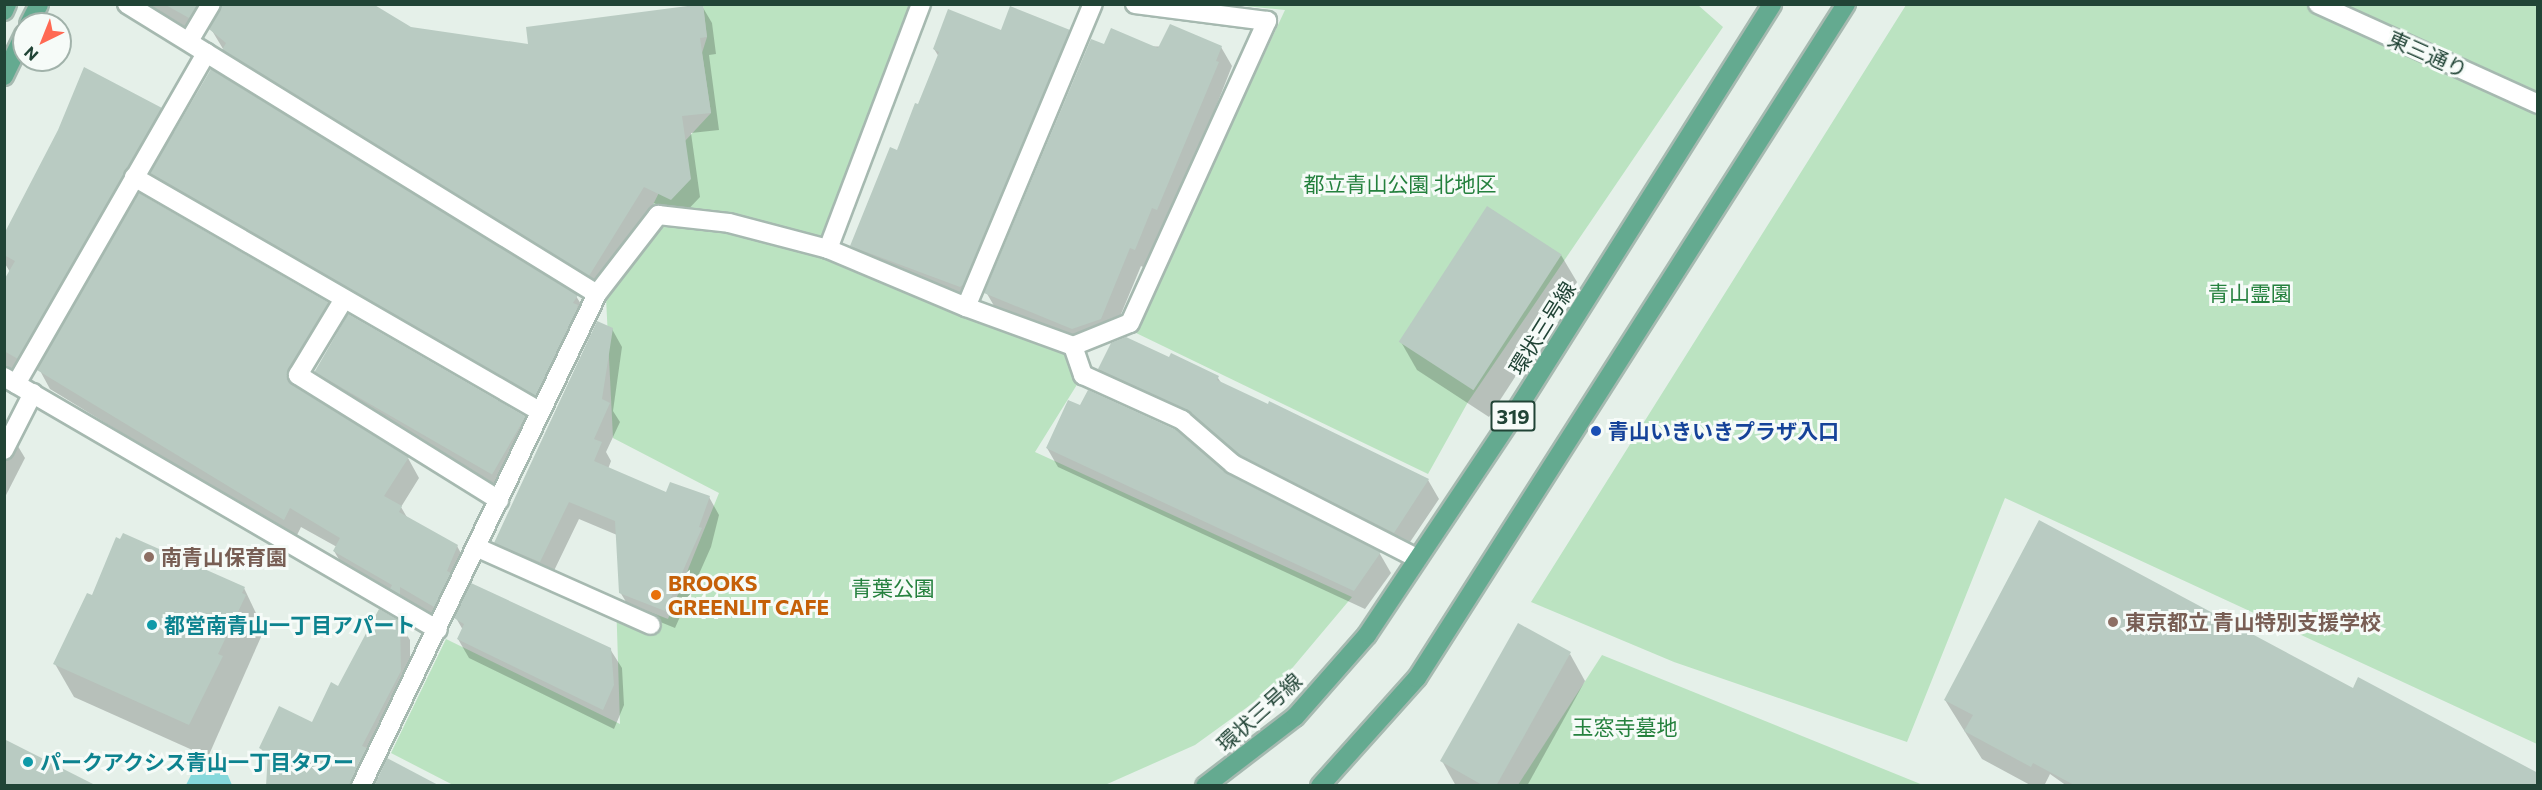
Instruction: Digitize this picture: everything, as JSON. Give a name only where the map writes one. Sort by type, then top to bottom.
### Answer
[{"type":"main road","points":[[4,11],[7,4]]},
{"type":"main road","name":"環状三号線","points":[[1205,786],[1294,717],[1367,635],[1511,419],[1772,4]]},
{"type":"main road","points":[[1320,786],[1417,678],[1846,4]]},
{"type":"main road","points":[[4,76],[12,60]]},
{"type":"street","points":[[127,4],[597,294]]},
{"type":"street","points":[[189,41],[211,4]]},
{"type":"street","points":[[828,249],[921,4]]},
{"type":"street","points":[[966,308],[1093,4]]},
{"type":"street","points":[[361,786],[478,548],[538,411],[597,294],[658,215],[729,223],[828,249],[966,308],[1073,346],[1130,323],[1267,21],[1136,4]]},
{"type":"street","name":"東三通り","points":[[2318,4],[2538,104]]},
{"type":"street","points":[[206,53],[134,177],[10,380],[438,630]]},
{"type":"street","points":[[134,177],[538,411]]},
{"type":"street","points":[[344,299],[298,375],[500,500]]},
{"type":"street","points":[[1073,346],[1083,375],[1182,420],[1233,464],[1418,558]]},
{"type":"street","points":[[4,450],[33,393]]},
{"type":"street","points":[[478,548],[651,625]]},
{"type":"green space","name":"青葉公園","points":[[703,5],[918,5],[828,249],[1073,346],[1083,375],[1035,452],[1352,597],[1278,685],[1195,745],[1105,785],[455,786],[391,753],[446,639],[620,724],[616,599],[668,619],[719,493],[613,438],[606,298],[685,141],[711,113],[702,53],[707,37]]},
{"type":"green space","name":"都立青山公園 北地区","points":[[1235,5],[1698,5],[1723,27],[1468,402],[1428,474],[1134,332],[1285,10]]},
{"type":"green space","name":"青山霊園","points":[[1906,5],[2537,5],[2537,744],[2005,498],[1907,742],[1674,662],[1531,602]]},
{"type":"green space","name":"玉窓寺墓地","points":[[1602,655],[1923,785],[1518,785]]},
{"type":"water","points":[[205,764],[226,771],[232,785],[186,785],[193,771]]},
{"type":"building","points":[[164,4],[198,4],[189,18]]},
{"type":"building","points":[[222,4],[373,4],[411,27],[528,44],[526,27],[703,4],[707,37],[700,38],[711,113],[682,116],[691,179],[671,200],[644,187],[589,276],[222,50],[226,43],[209,29]]},
{"type":"building","points":[[1010,6],[1070,30],[964,284],[960,287],[850,246],[890,147],[897,150],[915,103],[918,104],[939,52],[933,49],[948,9],[1001,30]]},
{"type":"building","points":[[1170,24],[1222,46],[1216,61],[1219,62],[1157,210],[1152,208],[1135,250],[1130,248],[1101,319],[1072,329],[984,293],[1091,39],[1104,44],[1111,28],[1158,48]]},
{"type":"building","points":[[84,67],[162,108],[18,359],[4,351],[4,280],[15,261],[4,255],[4,234],[58,130]]},
{"type":"building","points":[[211,69],[578,295],[573,303],[578,305],[576,312],[536,396],[150,173]]},
{"type":"building","points":[[139,193],[329,303],[288,369],[288,380],[409,457],[384,496],[402,506],[399,512],[458,545],[447,571],[451,573],[434,607],[400,587],[400,595],[390,589],[392,585],[333,551],[340,538],[290,508],[284,520],[37,370]]},
{"type":"building","points":[[1487,206],[1562,254],[1473,390],[1399,342]]},
{"type":"building","points":[[348,314],[526,416],[492,475],[314,372]]},
{"type":"building","points":[[597,321],[613,328],[602,399],[610,403],[594,439],[602,442],[594,461],[666,492],[670,482],[710,496],[699,527],[702,528],[665,611],[619,593],[615,521],[569,502],[540,562],[494,543]]},
{"type":"building","points":[[1126,337],[1169,357],[1171,353],[1219,376],[1217,380],[1268,404],[1269,401],[1429,479],[1394,533],[1239,455],[1187,410],[1098,369],[1111,343]]},
{"type":"building","points":[[1088,390],[1176,430],[1228,474],[1381,552],[1354,591],[1046,448],[1068,400],[1080,405]]},
{"type":"building","name":"東京都立 青山特別支援学校","points":[[2039,520],[2353,688],[2358,677],[2538,773],[2538,786],[2076,786],[2033,763],[2031,767],[1964,731],[1973,715],[1944,700]]},
{"type":"building","name":"都営南青山一丁目アパート","points":[[123,533],[245,587],[242,593],[246,595],[218,654],[223,656],[189,725],[53,664],[87,593],[92,595],[116,537],[120,539]]},
{"type":"building","points":[[471,583],[611,648],[614,685],[603,710],[457,639],[464,624],[454,618]]},
{"type":"building","points":[[379,609],[400,621],[401,671],[362,746],[367,748],[350,786],[266,786],[268,753],[259,748],[279,706],[312,722],[331,682],[338,686]]},
{"type":"building","points":[[1518,623],[1571,652],[1496,786],[1484,786],[1440,761]]},
{"type":"building","name":"パークアクシス青山一丁目タワー","points":[[4,739],[97,786],[4,786]]},
{"type":"building","points":[[387,758],[440,786],[374,786]]},
{"type":"place","name":"青山いきいきプラザ入口","points":[[1596,431]]},
{"type":"place","name":"南青山保育園","points":[[149,557]]},
{"type":"place","name":"BROOKS GREENLIT CAFE","points":[[656,595]]},
{"type":"place","name":"東京都立 青山特別支援学校","points":[[2113,622]]},
{"type":"place","name":"都営南青山一丁目アパート","points":[[152,625]]},
{"type":"place","name":"パークアクシス青山一丁目タワー","points":[[28,762]]}]
